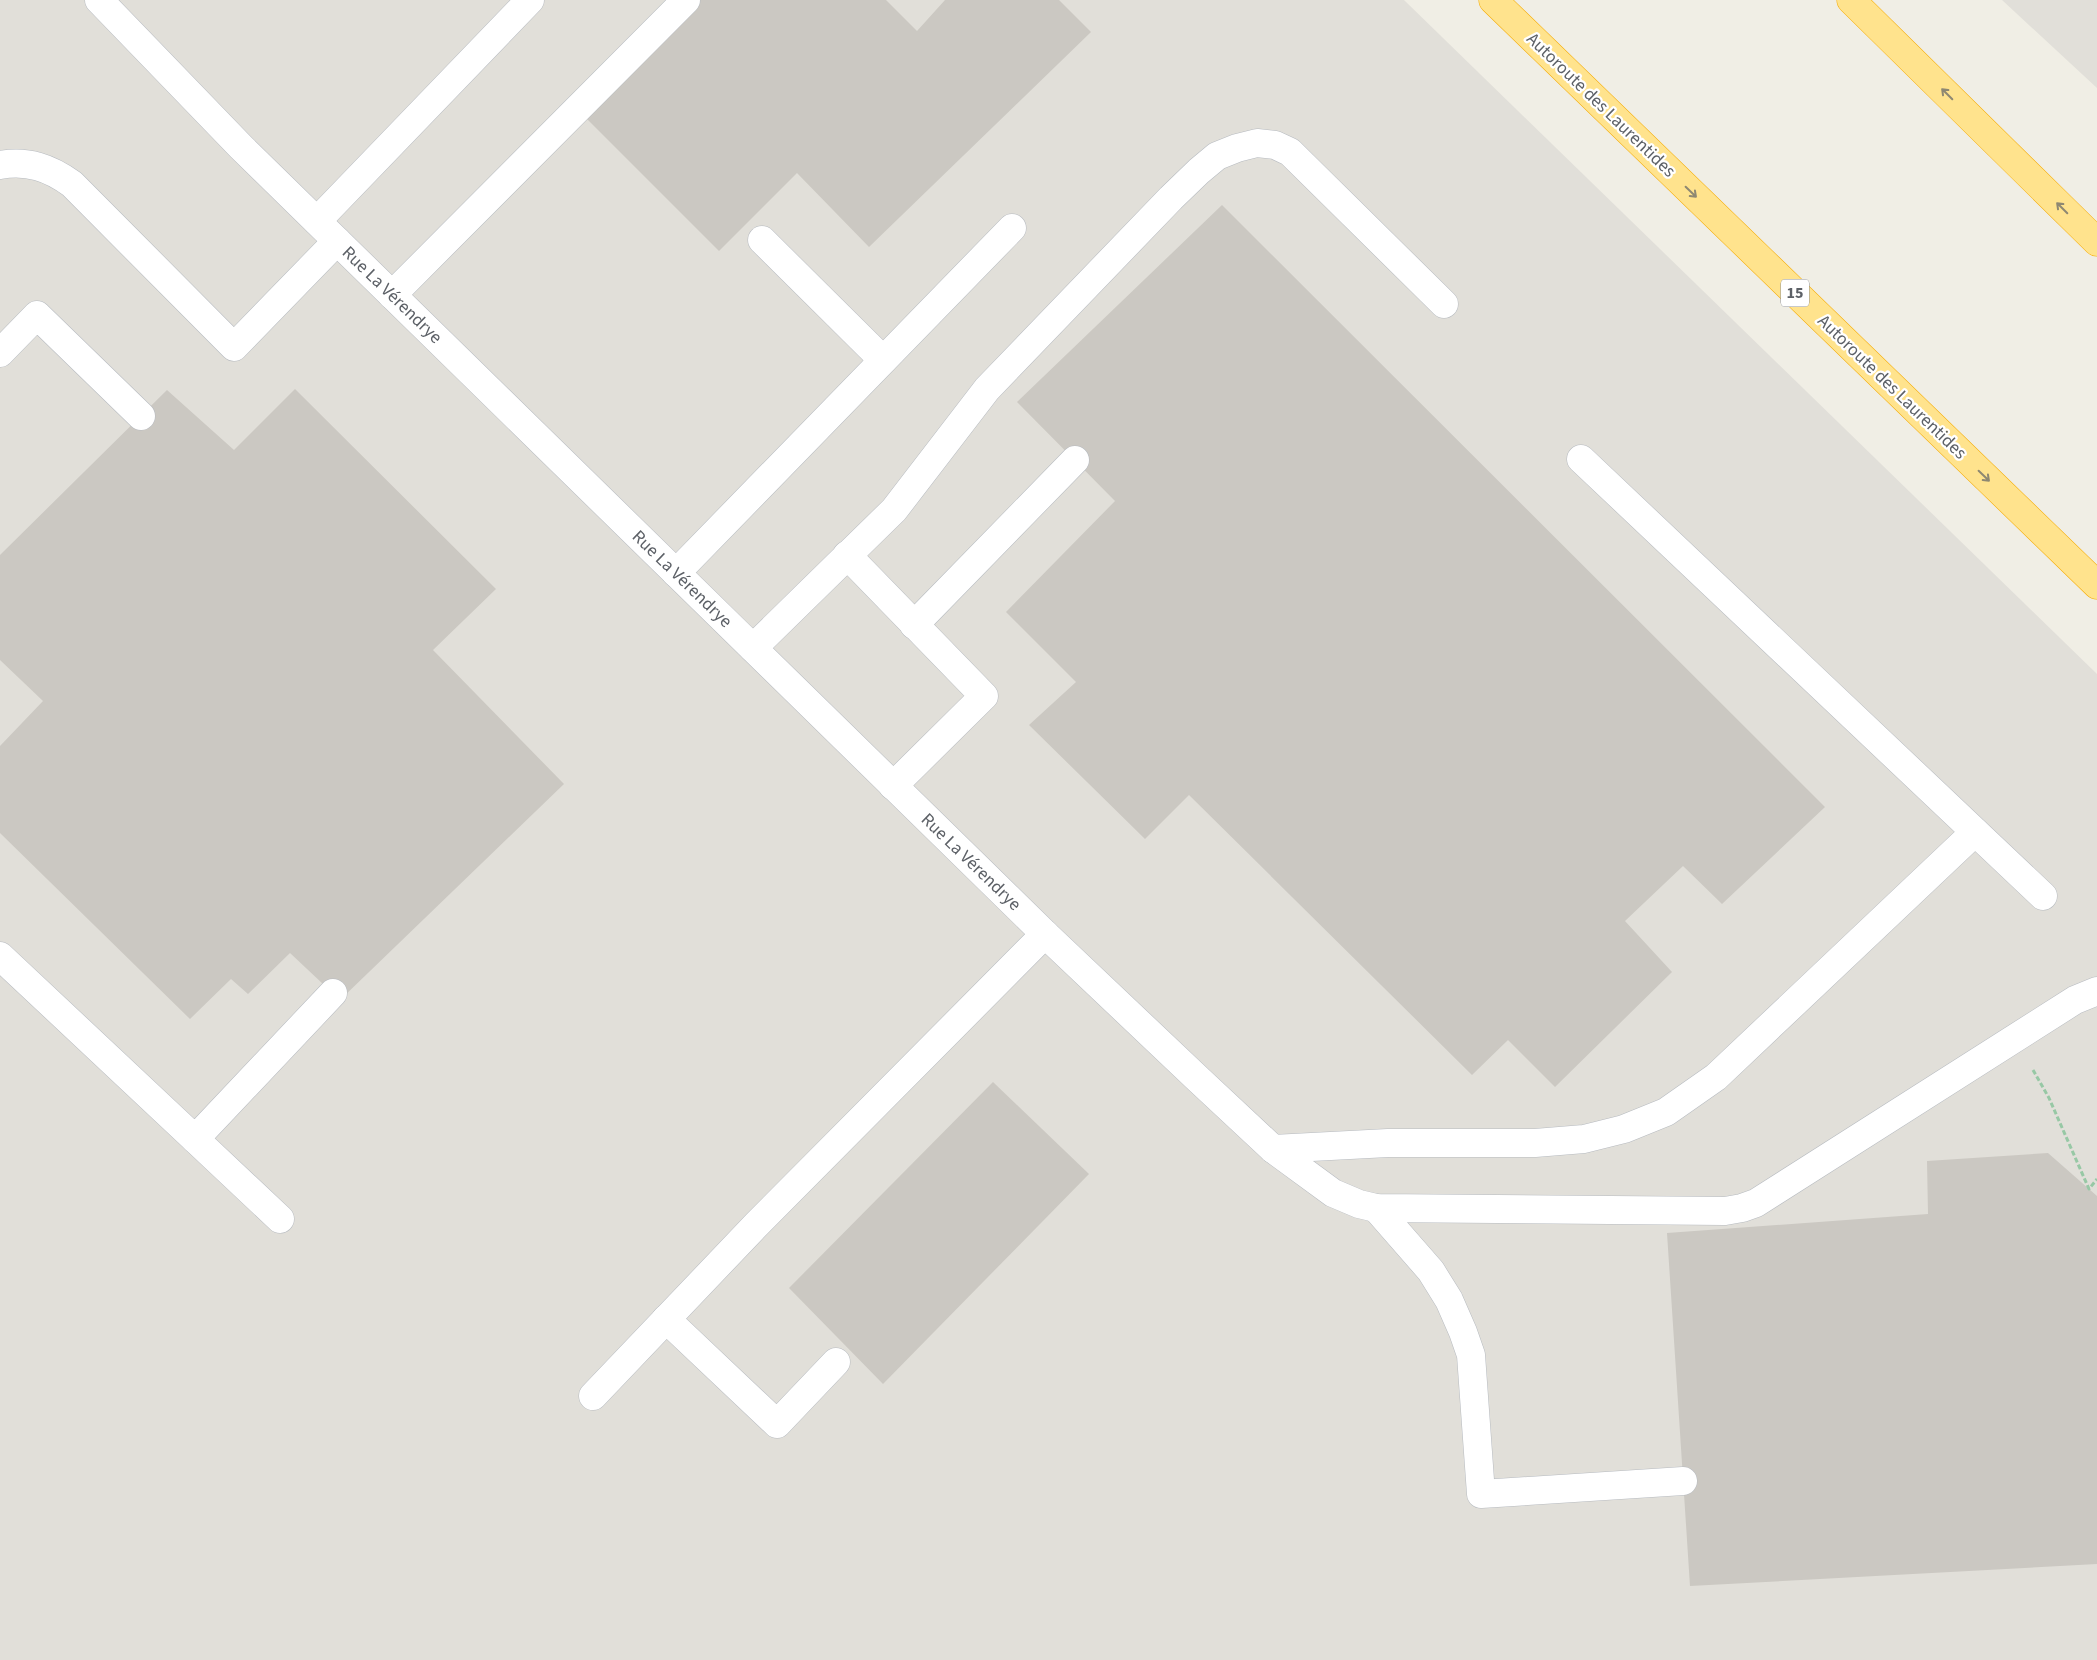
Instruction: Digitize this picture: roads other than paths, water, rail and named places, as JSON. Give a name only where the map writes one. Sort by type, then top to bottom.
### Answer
[{"type":"highway","name":"Autoroute des Laurentides","points":[[1493,0],[2097,585]]},
{"type":"highway","points":[[1852,0],[2097,242]]},
{"type":"street","name":"Rue La Vérendrye","points":[[99,0],[241,147],[1045,934],[1274,1149],[1333,1193],[1376,1208],[1725,1211],[1742,1208],[1756,1203],[2075,1000],[2097,991]]},
{"type":"street","points":[[392,295],[686,0]]},
{"type":"street","points":[[317,221],[519,4]]},
{"type":"street","points":[[753,648],[894,510],[987,389],[1171,198],[1217,156],[1257,143],[1275,145],[1290,152],[1444,304]]},
{"type":"street","points":[[0,165],[14,163],[38,165],[59,174],[72,184],[234,347],[337,241]]},
{"type":"street","points":[[676,573],[1012,228]]},
{"type":"street","points":[[762,240],[883,360]]},
{"type":"street","points":[[0,353],[37,315],[141,416]]},
{"type":"street","points":[[1581,459],[2043,896]]},
{"type":"street","points":[[914,624],[1075,460]]},
{"type":"street","points":[[847,556],[984,696],[893,786]]},
{"type":"street","points":[[1274,1149],[1388,1143],[1545,1142],[1584,1138],[1616,1131],[1666,1112],[1716,1077],[1975,832]]},
{"type":"street","points":[[593,1396],[757,1224],[1045,934]]},
{"type":"street","points":[[0,956],[280,1219]]},
{"type":"street","points":[[195,1138],[333,993]]},
{"type":"street","points":[[1376,1208],[1431,1271],[1449,1300],[1464,1332],[1471,1355],[1481,1494],[1683,1481]]},
{"type":"street","points":[[666,1319],[777,1424],[836,1362]]}]
